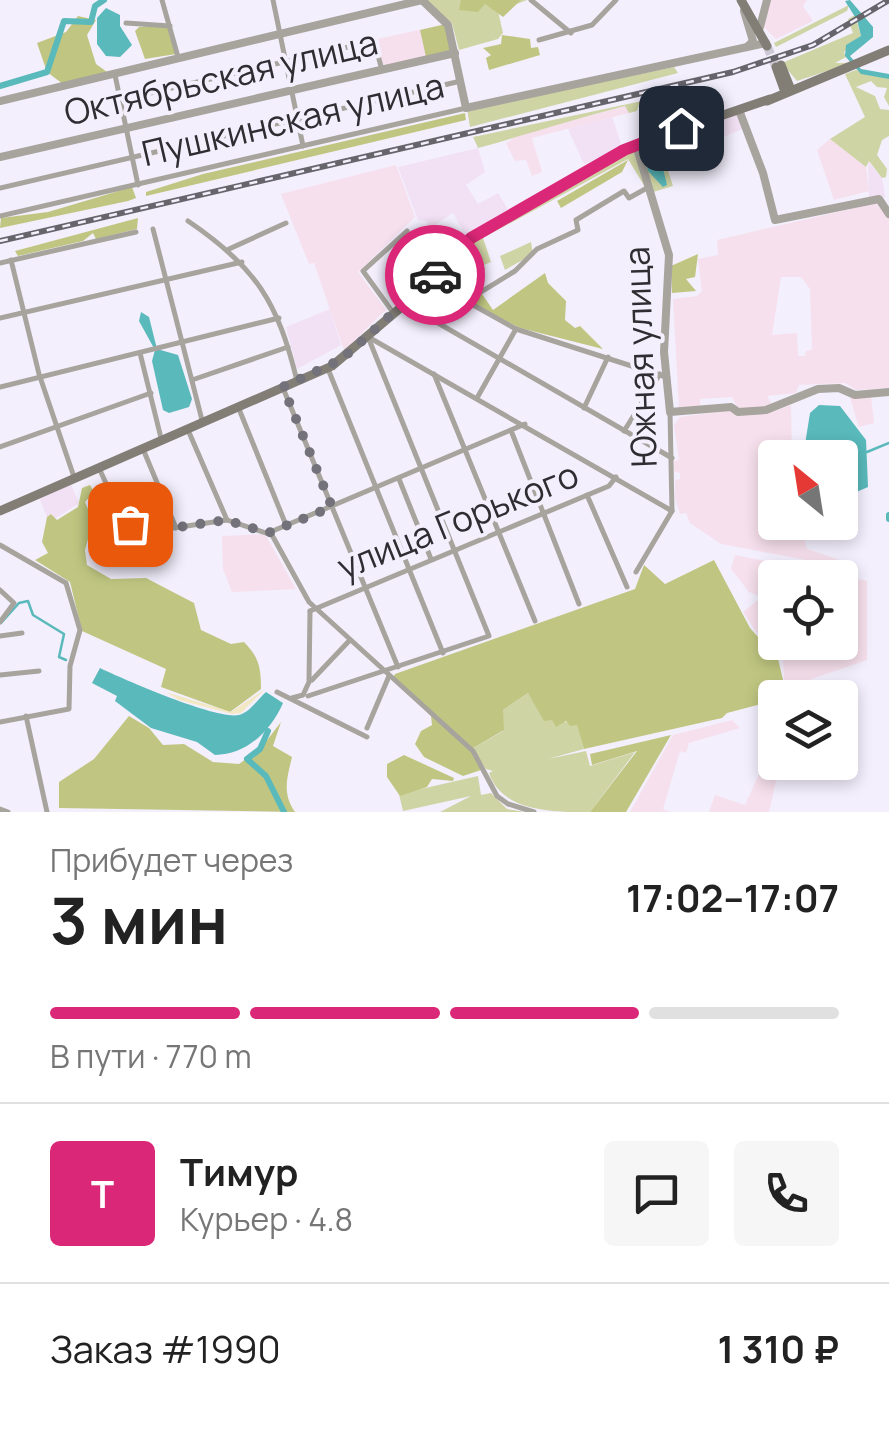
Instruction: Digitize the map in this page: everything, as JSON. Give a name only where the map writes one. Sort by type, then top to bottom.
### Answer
[{"type":"main road","points":[[743,4],[769,44]]},
{"type":"main road","points":[[743,4],[769,44]]},
{"type":"main road","points":[[368,336],[470,235],[562,184],[624,150],[699,119],[807,84],[889,50]]},
{"type":"main road","points":[[778,66],[781,90]]},
{"type":"main road","points":[[684,126],[739,110],[781,90]]},
{"type":"main road","points":[[0,511],[97,465],[328,368],[405,304],[471,238],[562,184]]},
{"type":"street","points":[[162,0],[178,57]]},
{"type":"street","points":[[273,0],[302,146]]},
{"type":"street","points":[[0,101],[422,0],[447,22],[466,108]]},
{"type":"street","points":[[531,0],[571,33]]},
{"type":"street","points":[[539,40],[596,22],[616,0]]},
{"type":"street","points":[[760,27],[767,0]]},
{"type":"street","points":[[742,49],[753,41],[743,4]]},
{"type":"street","points":[[126,23],[170,26]]},
{"type":"street","points":[[120,100],[374,41],[382,70]]},
{"type":"street","name":"Пушкинская улица","points":[[0,216],[466,108],[769,44]]},
{"type":"street","name":"Октябрьская улица","points":[[0,157],[455,53]]},
{"type":"street","points":[[114,72],[138,184]]},
{"type":"street","points":[[0,188],[461,81]]},
{"type":"street","points":[[739,110],[764,173],[775,220],[878,199],[889,214]]},
{"type":"street","name":"Южная улица","points":[[636,146],[669,255],[664,376],[670,412],[672,511]]},
{"type":"street","points":[[464,303],[535,256],[536,249],[578,230],[576,220],[624,192],[629,198],[650,187]]},
{"type":"street","points":[[188,221],[242,262],[279,318],[297,381]]},
{"type":"street","points":[[229,249],[286,223]]},
{"type":"street","points":[[153,230],[202,420]]},
{"type":"street","points":[[392,311],[363,271],[407,231]]},
{"type":"street","points":[[0,262],[136,232]]},
{"type":"street","points":[[12,260],[40,377],[74,477]]},
{"type":"street","points":[[0,318],[242,262]]},
{"type":"street","points":[[430,281],[516,329],[664,376],[624,431]]},
{"type":"street","points":[[405,304],[672,458]]},
{"type":"street","points":[[0,387],[279,318]]},
{"type":"street","points":[[477,398],[516,329]]},
{"type":"street","points":[[368,336],[672,511],[636,572]]},
{"type":"street","points":[[292,698],[387,674],[490,636],[368,336]]},
{"type":"street","points":[[192,380],[288,347]]},
{"type":"street","points":[[140,352],[162,438]]},
{"type":"street","points":[[584,408],[608,357]]},
{"type":"street","points":[[328,368],[442,653]]},
{"type":"street","points":[[434,374],[535,621]]},
{"type":"street","points":[[283,387],[398,667]]},
{"type":"street","points":[[670,412],[731,407],[738,412],[766,410],[818,389],[839,388],[854,395],[889,392]]},
{"type":"street","points":[[0,447],[151,394]]},
{"type":"street","points":[[238,406],[286,525]]},
{"type":"street","points":[[268,533],[512,433],[525,424]]},
{"type":"street","points":[[186,427],[226,520]]},
{"type":"street","points":[[512,433],[579,604]]},
{"type":"street","points":[[142,446],[176,528]]},
{"type":"street","points":[[97,465],[125,522],[150,531],[226,520],[268,533],[278,541],[293,578],[312,607],[473,751],[497,796],[534,812]]},
{"type":"street","name":"улица Горького","points":[[312,607],[610,486],[616,477]]},
{"type":"street","points":[[399,479],[432,559]]},
{"type":"street","points":[[588,495],[627,587]]},
{"type":"street","points":[[0,544],[70,588],[80,630],[71,660],[68,710],[0,722]]},
{"type":"street","points":[[0,590],[14,602],[0,622]]},
{"type":"street","points":[[312,607],[307,694],[314,711]]},
{"type":"street","points":[[0,636],[22,633]]},
{"type":"street","points":[[310,682],[350,640]]},
{"type":"street","points":[[0,675],[40,671]]},
{"type":"street","points":[[367,728],[387,674]]},
{"type":"street","points":[[277,692],[367,738]]},
{"type":"street","points":[[26,716],[47,812]]},
{"type":"street","points":[[0,809],[8,812]]},
{"type":"shaded area","points":[[770,0],[807,0],[803,6],[813,21],[776,39],[761,24]]},
{"type":"shaded area","points":[[446,24],[452,51],[383,67],[377,39]]},
{"type":"shaded area","points":[[625,106],[629,113],[532,138],[542,172],[532,176],[526,160],[515,161],[506,143],[518,135]]},
{"type":"shaded area","points":[[738,112],[743,129],[669,159],[661,138]]},
{"type":"shaded area","points":[[612,117],[621,143],[616,150],[584,164],[568,129]]},
{"type":"shaded area","points":[[830,139],[866,167],[869,191],[834,200],[817,150]]},
{"type":"shaded area","points":[[478,148],[485,172],[466,185],[478,204],[498,193],[509,211],[466,236],[453,213],[430,228],[426,221],[418,220],[398,167]]},
{"type":"shaded area","points":[[868,161],[882,178],[885,197],[869,200]]},
{"type":"shaded area","points":[[396,165],[415,217],[358,272],[386,310],[344,350],[314,263],[309,264],[281,194]]},
{"type":"shaded area","points":[[876,203],[889,216],[889,388],[856,390],[845,383],[799,385],[796,393],[767,396],[773,406],[762,410],[738,409],[732,397],[700,399],[700,406],[679,409],[673,299],[697,296],[702,291],[698,259],[718,255],[717,240]],"holes":[[[781,277],[801,277],[810,289],[812,350],[806,351],[805,356],[798,356],[797,333],[772,335]]]},
{"type":"shaded area","points":[[414,254],[426,274],[402,298],[386,271]]},
{"type":"shaded area","points":[[330,309],[341,345],[297,369],[286,327]]},
{"type":"shaded area","points":[[871,396],[874,423],[859,427],[850,398]]},
{"type":"shaded area","points":[[791,405],[792,440],[758,440],[758,540],[805,540],[807,549],[838,560],[806,560],[721,544],[690,523],[686,513],[680,514],[675,499],[675,480],[680,479],[680,473],[674,471],[674,461],[679,460],[674,425],[680,417],[732,410],[766,414]]},
{"type":"shaded area","points":[[70,482],[79,503],[56,518],[47,517],[39,497]]},
{"type":"shaded area","points":[[265,534],[296,589],[232,592],[223,569],[222,536]]},
{"type":"shaded area","points":[[735,555],[760,560],[758,595],[749,592],[731,569]]},
{"type":"shaded area","points":[[858,579],[867,581],[867,660],[808,680],[784,680],[783,660],[858,660]]},
{"type":"shaded area","points":[[758,600],[758,634],[743,612]]},
{"type":"shaded area","points":[[732,720],[740,728],[689,743],[686,753],[680,751],[663,809],[670,812],[630,812],[673,735]]},
{"type":"shaded area","points":[[758,776],[758,780],[776,780],[769,812],[709,812],[715,795],[745,805]]},
{"type":"green space","points":[[425,0],[527,0],[498,11],[503,33],[498,39],[459,50],[452,23]]},
{"type":"green space","points":[[461,0],[521,0],[503,17],[485,4],[478,12],[459,10]]},
{"type":"green space","points":[[849,5],[847,11],[776,47],[774,43]]},
{"type":"green space","points":[[855,15],[861,36],[844,52],[846,57],[835,63],[851,63],[797,81],[782,63],[853,33],[848,19]]},
{"type":"green space","points":[[78,16],[96,20],[87,35],[96,64],[107,72],[63,84],[47,72],[37,43],[66,32]]},
{"type":"green space","points":[[446,24],[452,51],[426,57],[420,30]]},
{"type":"green space","points":[[170,26],[176,54],[145,59],[135,31],[139,27]]},
{"type":"green space","points":[[502,35],[530,39],[531,48],[538,47],[540,55],[489,70],[486,58],[491,55],[483,48],[501,44]]},
{"type":"green space","points":[[674,67],[678,73],[470,127],[467,109]]},
{"type":"green space","points":[[856,70],[889,79],[889,106],[884,97],[887,88],[877,87],[871,81],[856,87],[875,96],[880,109],[889,110],[889,136],[882,140],[877,155],[887,169],[886,177],[882,178],[869,161],[866,167],[830,139],[865,117],[845,74]]},
{"type":"green space","points":[[694,90],[639,104],[637,111],[629,113],[625,106],[478,148],[473,137]]},
{"type":"green space","points":[[465,113],[466,120],[146,196],[146,192],[203,174]]},
{"type":"green space","points":[[652,142],[655,148],[660,146],[673,186],[653,192],[640,148]]},
{"type":"green space","points":[[634,148],[645,187],[628,159],[483,238],[491,262],[484,265],[485,271],[461,278],[448,289],[434,282],[465,244]]},
{"type":"green space","points":[[628,160],[622,172],[561,208],[557,201]]},
{"type":"green space","points":[[132,187],[136,198],[128,201],[0,228],[1,218],[48,212]]},
{"type":"green space","points":[[138,218],[137,229],[96,239],[93,233],[83,241],[18,256],[15,251]]},
{"type":"green space","points":[[531,242],[533,254],[505,270],[500,256]]},
{"type":"green space","points":[[698,254],[695,277],[686,279],[696,291],[672,293],[671,266]]},
{"type":"green space","points":[[545,273],[548,283],[566,301],[565,320],[575,328],[580,326],[603,349],[520,328],[469,303],[482,294],[493,310]]},
{"type":"green space","points":[[90,485],[94,492],[85,502],[93,521],[85,550],[87,565],[111,579],[146,578],[194,603],[201,630],[231,644],[244,642],[253,653],[260,669],[261,689],[230,712],[161,687],[166,669],[82,631],[70,582],[35,560],[48,553],[42,542],[47,517],[51,514],[57,520],[78,507],[82,488]]},
{"type":"green space","points":[[714,560],[758,637],[758,660],[778,660],[783,680],[758,680],[758,705],[722,718],[584,749],[577,725],[570,726],[566,721],[556,727],[552,720],[544,721],[528,693],[503,710],[504,730],[470,750],[481,770],[463,776],[424,757],[415,744],[421,731],[432,725],[431,716],[393,678],[395,674],[635,589],[644,565],[665,584]]},
{"type":"green space","points":[[528,693],[552,720],[577,724],[584,749],[548,759],[586,751],[590,766],[635,752],[590,812],[545,810],[505,796],[489,773],[493,771],[486,769],[472,749],[503,731],[503,710]]},
{"type":"green space","points":[[129,716],[149,728],[163,745],[184,744],[213,762],[239,764],[261,748],[281,722],[273,746],[292,757],[287,792],[295,812],[59,808],[59,782],[94,759]]},
{"type":"green space","points":[[671,735],[626,812],[590,812],[637,751],[592,765],[590,754]]},
{"type":"green space","points":[[404,755],[454,778],[453,781],[432,779],[427,787],[400,796],[387,777],[387,764]]},
{"type":"green space","points":[[478,776],[481,795],[491,793],[507,809],[525,812],[440,812],[471,796],[403,811],[399,794]]},
{"type":"sand","points":[[265,689],[241,713],[232,714],[179,700],[166,692],[231,712]]},
{"type":"water","points":[[850,0],[873,27],[873,37],[850,56],[861,69],[889,74],[889,79],[861,74],[845,56],[846,45],[861,36],[857,20],[845,1]]},
{"type":"water","points":[[106,8],[120,15],[120,26],[132,45],[120,57],[106,56],[97,44],[97,18]]},
{"type":"water","points":[[651,152],[660,156],[667,185],[663,187],[648,171],[644,157]]},
{"type":"water","points":[[141,312],[149,317],[157,349],[178,355],[192,399],[189,407],[169,413],[163,410],[152,361],[155,350],[139,321]]},
{"type":"water","points":[[819,405],[840,406],[866,440],[868,487],[858,491],[858,440],[806,440],[810,413]]},
{"type":"water","points":[[100,668],[171,698],[228,715],[250,709],[266,692],[283,703],[272,723],[247,746],[215,755],[197,742],[151,728],[115,701],[117,696],[92,683]]},
{"type":"waterway","points":[[0,86],[47,72],[64,21],[91,22],[95,6],[104,0]]},
{"type":"waterway","points":[[867,452],[889,443]]},
{"type":"waterway","points":[[1,623],[19,603],[28,601],[33,615],[64,634],[59,657],[66,660]]},
{"type":"waterway","points":[[268,731],[260,749],[247,759],[266,776],[284,812]]},
{"type":"tunnel","points":[[767,46],[776,67]]},
{"type":"railway","points":[[0,241],[733,72],[813,45],[889,0]]},
{"type":"way so far","points":[[130,524],[153,531],[226,520],[268,533],[332,507],[283,387],[342,359],[435,275]]},
{"type":"route","points":[[435,275],[471,238],[624,150],[681,128]]}]
